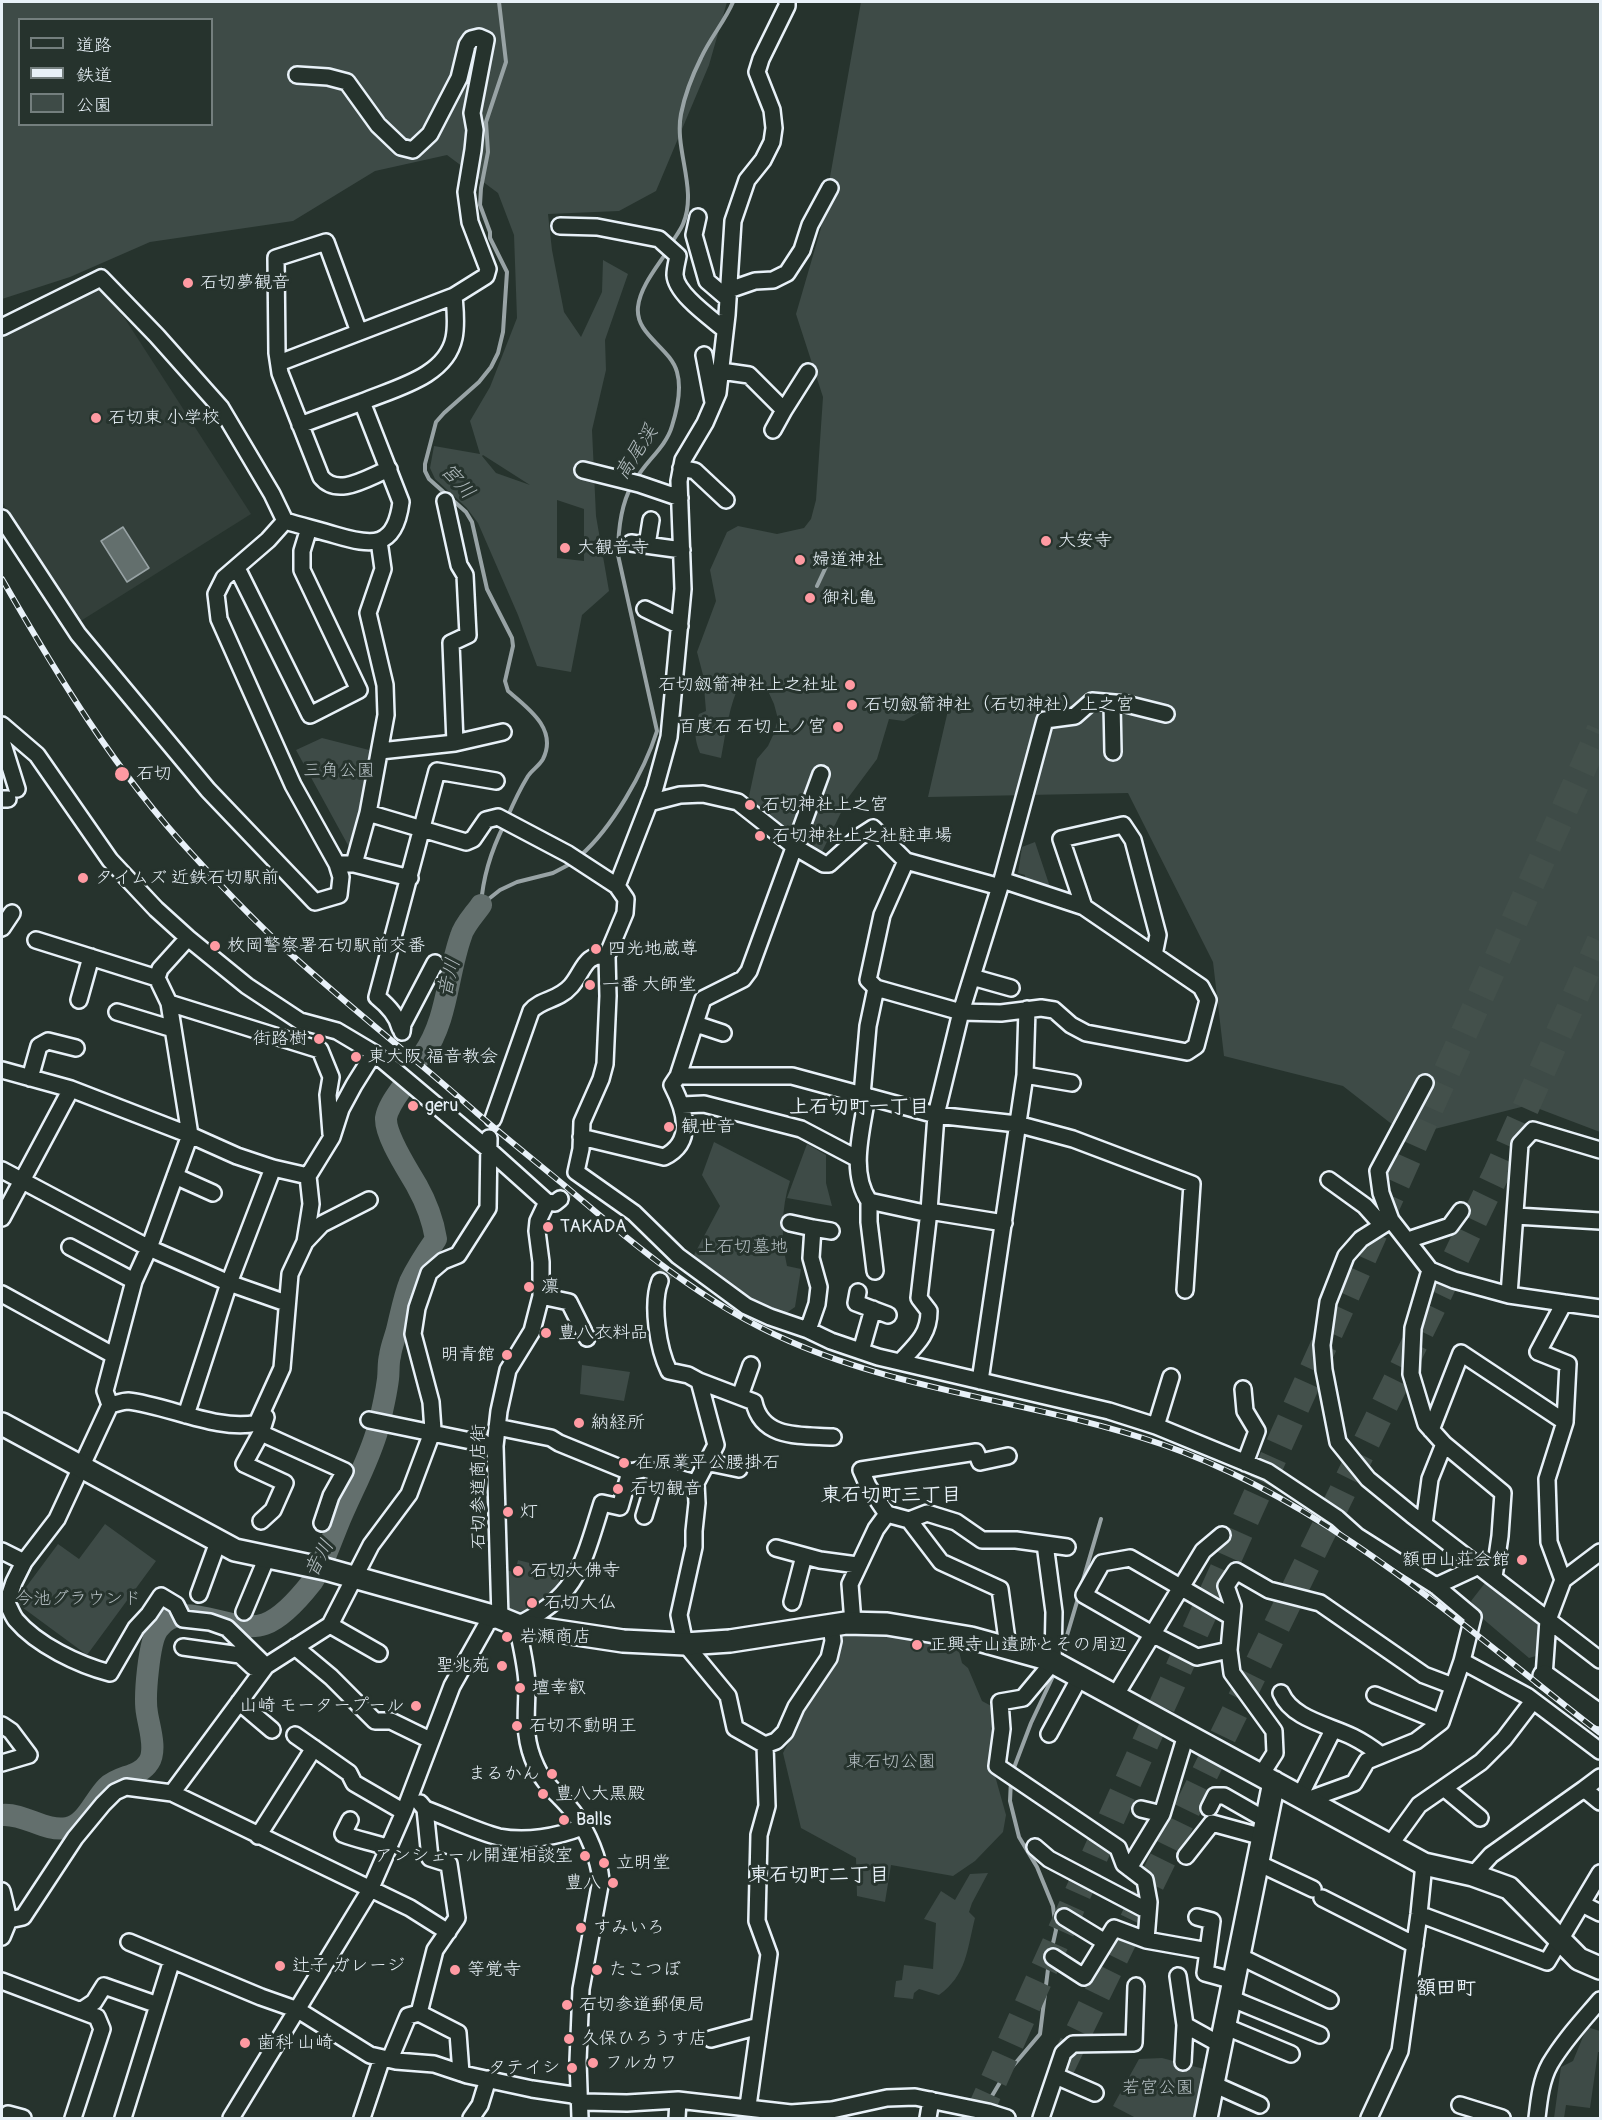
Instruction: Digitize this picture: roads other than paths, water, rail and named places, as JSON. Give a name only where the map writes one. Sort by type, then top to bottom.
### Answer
[{"type":"street","points":[[617,886],[649,803],[669,737],[683,589],[681,468],[718,393],[729,295],[733,221],[747,180],[763,160],[772,142],[774,128],[772,110],[758,72],[761,59],[787,2]]},
{"type":"street","points":[[279,363],[454,296],[486,276],[488,269],[470,222],[466,192],[475,130],[472,113],[486,40],[479,37],[471,39],[466,45],[459,78],[430,134],[413,150],[400,147],[378,125],[347,82],[328,77],[297,75]]},
{"type":"street","points":[[729,295],[755,281],[773,280],[787,273],[802,250],[810,225],[830,188]]},
{"type":"street","points":[[698,217],[694,235],[707,281],[729,295]]},
{"type":"street","points":[[560,226],[597,227],[659,239],[678,256],[675,277],[680,288],[691,301],[725,330]]},
{"type":"street","points":[[359,332],[326,242],[276,258],[277,353],[280,372],[321,477],[326,483],[340,487],[389,469]]},
{"type":"street","points":[[2,327],[101,278],[157,336],[221,408],[272,494],[285,521],[363,543],[379,541],[394,528],[399,519],[401,502],[362,402]]},
{"type":"street","points":[[300,425],[423,376],[444,360],[455,336],[454,296]]},
{"type":"street","points":[[704,355],[713,402]]},
{"type":"street","points":[[721,371],[749,375],[784,410]]},
{"type":"street","points":[[773,430],[808,372]]},
{"type":"street","points":[[681,468],[695,471],[726,500]]},
{"type":"street","points":[[583,470],[639,484],[680,498]]},
{"type":"street","points":[[445,501],[459,565],[465,575],[468,634],[451,643],[455,743]]},
{"type":"street","points":[[2,518],[78,634],[208,790],[315,902],[339,895],[341,878],[337,864],[293,785],[219,620],[216,594],[224,578],[285,521]]},
{"type":"street","points":[[646,545],[651,520]]},
{"type":"street","points":[[237,568],[310,715],[359,690],[302,570],[302,551],[309,528]]},
{"type":"street","points":[[354,864],[368,813],[386,715],[385,685],[368,613],[383,569],[379,541]]},
{"type":"street","points":[[631,543],[682,550]]},
{"type":"street","points":[[645,609],[680,626]]},
{"type":"street","points":[[900,1362],[919,1342],[929,1325],[929,1311],[919,1299],[929,1212],[936,1115],[961,1012],[1001,884],[1045,720],[1075,716],[1092,701],[1126,704],[1166,714]]},
{"type":"street","points":[[1112,702],[1113,752]]},
{"type":"street","points":[[2,725],[6,739],[9,796]]},
{"type":"street","points":[[380,751],[455,743],[503,732]]},
{"type":"street","points":[[6,739],[37,755],[110,860],[156,909],[188,938],[247,986],[300,1021],[337,1031],[374,1053],[489,1144],[488,1208],[458,1255],[443,1261],[429,1273],[417,1308],[413,1334],[431,1402],[433,1433],[405,1502],[382,1527],[330,1626],[263,1670],[172,1793]]},
{"type":"street","points":[[435,963],[401,1030],[396,1017],[377,997],[437,771],[496,781]]},
{"type":"street","points":[[581,1137],[664,1157],[675,1152],[685,1126],[682,1105],[672,1085],[678,1076],[703,999],[743,979],[749,971],[821,774]]},
{"type":"street","points":[[649,803],[680,795],[703,794],[730,799],[744,805],[795,847],[824,864],[829,864],[859,837],[873,828],[906,861],[1084,907],[1201,987],[1208,1000],[1196,1046],[1187,1052],[1086,1033],[1071,1025],[1054,1010],[1041,1008],[1000,1013],[961,1012],[876,988],[868,980],[882,915],[906,861]]},
{"type":"street","points":[[368,813],[466,842],[473,839],[486,820],[498,817],[568,854],[617,886],[626,899],[625,913],[608,956],[605,1064],[601,1079],[582,1122],[581,1149],[576,1172],[634,1213],[675,1260],[746,1306],[831,1341],[900,1362],[1109,1411],[1156,1426],[1268,1472],[1337,1518],[1357,1536],[1436,1587],[1473,1617],[1462,1661],[1441,1722],[1416,1741],[1367,1761],[1354,1783],[1303,1798]]},
{"type":"street","points":[[1084,907],[1061,839],[1123,825],[1133,840],[1158,935],[1154,955]]},
{"type":"street","points":[[337,864],[354,864],[410,878]]},
{"type":"street","points":[[2,928],[12,913]]},
{"type":"street","points":[[188,938],[160,969],[157,978],[169,1003],[190,1135],[135,1281],[113,1355],[105,1391],[110,1405],[57,1519],[24,1562],[7,1603],[15,1619],[45,1646],[94,1669],[110,1673],[136,1628],[161,1596],[179,1612],[227,1628],[263,1670]]},
{"type":"street","points":[[36,940],[157,978]]},
{"type":"street","points":[[493,1119],[531,1011],[539,1004],[556,998],[570,988],[590,958],[596,955],[608,956]]},
{"type":"street","points":[[79,1000],[91,957]]},
{"type":"street","points":[[972,977],[1011,988]]},
{"type":"street","points":[[875,1271],[869,1201],[862,1191],[858,1159],[868,1026],[876,988]]},
{"type":"street","points":[[169,1003],[320,1050],[332,1077],[328,1095],[332,1137]]},
{"type":"street","points":[[980,1381],[1025,1075],[1027,1009]]},
{"type":"street","points":[[117,1012],[173,1029]]},
{"type":"street","points":[[696,1024],[723,1033]]},
{"type":"street","points":[[30,1078],[39,1046],[48,1041],[76,1048]]},
{"type":"street","points":[[110,1405],[126,1401],[247,1425],[257,1423],[282,1368],[290,1274],[305,1242],[311,1204],[308,1176],[332,1137],[350,1093],[374,1053]]},
{"type":"street","points":[[2,1070],[70,1089],[190,1135],[237,1156],[308,1176]]},
{"type":"street","points":[[1025,1075],[1072,1083]]},
{"type":"street","points":[[678,1076],[792,1076],[936,1115],[1017,1124],[1073,1139],[1192,1184],[1185,1290]]},
{"type":"street","points":[[1386,1223],[1378,1171],[1425,1083]]},
{"type":"street","points":[[2,1218],[70,1089]]},
{"type":"street","points":[[682,1105],[704,1104],[801,1129],[858,1159]]},
{"type":"street","points":[[1509,1295],[1520,1144],[1533,1130],[1600,1150]]},
{"type":"street","name":"石切参道商店街","points":[[489,1144],[554,1201],[538,1221],[537,1231],[542,1262],[541,1296],[532,1331],[508,1370],[502,1387],[495,1446],[508,1621],[525,1670],[526,1730],[535,1765],[542,1778],[576,1816],[600,1867],[601,1880],[581,1989],[578,2061],[580,2118]]},
{"type":"street","points":[[186,1414],[229,1283],[273,1168]]},
{"type":"street","points":[[2,1170],[149,1248],[229,1283],[286,1304]]},
{"type":"street","points":[[175,1176],[213,1193]]},
{"type":"street","points":[[1329,1180],[1408,1240],[1430,1270],[1454,1280],[1509,1295],[1600,1308]]},
{"type":"street","points":[[573,1183],[595,1195],[613,1197]]},
{"type":"street","points":[[305,1242],[322,1224],[369,1200]]},
{"type":"street","points":[[869,1201],[1004,1223]]},
{"type":"street","points":[[1408,1240],[1450,1226],[1461,1211]]},
{"type":"street","points":[[1516,1216],[1600,1221]]},
{"type":"street","points":[[790,1223],[831,1231]]},
{"type":"street","points":[[1386,1223],[1360,1239],[1346,1256],[1328,1302],[1322,1345],[1324,1370],[1338,1442],[1368,1479],[1600,1660]]},
{"type":"street","points":[[808,1330],[817,1304],[819,1287],[811,1258],[813,1228]]},
{"type":"street","points":[[70,1246],[135,1281]]},
{"type":"street","points":[[1430,1270],[1413,1328],[1411,1374],[1426,1424],[1444,1444],[1503,1493],[1494,1577]]},
{"type":"street","points":[[660,1281],[657,1287],[656,1317],[662,1358],[669,1371],[688,1375],[754,1402],[757,1414],[769,1428],[789,1434],[833,1437]]},
{"type":"street","points":[[858,1292],[856,1303],[888,1315]]},
{"type":"street","points":[[2,1294],[113,1355]]},
{"type":"street","points":[[541,1296],[569,1302],[587,1338]]},
{"type":"street","points":[[1563,1580],[1550,1542],[1547,1479],[1565,1422],[1568,1364],[1538,1352],[1564,1303]]},
{"type":"street","points":[[861,1351],[873,1310]]},
{"type":"street","points":[[1431,1430],[1461,1353],[1565,1422]]},
{"type":"street","points":[[740,1396],[751,1365]]},
{"type":"street","points":[[1156,1426],[1171,1377]]},
{"type":"street","points":[[699,1381],[716,1445],[705,1462],[696,1484],[694,1547],[679,1615],[685,1644],[728,1696],[735,1728],[765,1745],[776,1741],[786,1732],[796,1707],[829,1658],[833,1641],[831,1625]]},
{"type":"street","points":[[1243,1389],[1245,1411],[1257,1431],[1245,1463]]},
{"type":"street","points":[[261,1415],[266,1418],[261,1433],[244,1464],[285,1483],[273,1510],[261,1521]]},
{"type":"street","points":[[377,1422],[495,1446]]},
{"type":"street","points":[[2,1424],[236,1550],[318,1567],[508,1621],[623,1641],[685,1644],[730,1641],[831,1625],[887,1624],[971,1638],[1026,1652],[1053,1662],[1424,1864],[1473,1875],[1509,1888],[1579,1959],[1600,1968]]},
{"type":"street","points":[[497,1427],[551,1438],[630,1472],[644,1469],[696,1484]]},
{"type":"street","points":[[261,1433],[345,1471],[331,1496],[322,1523]]},
{"type":"street","points":[[1424,1524],[1430,1479],[1444,1444]]},
{"type":"street","points":[[1008,1456],[980,1462],[976,1452],[861,1470],[868,1486],[887,1514],[909,1520],[927,1513],[956,1522],[982,1540],[1016,1540],[1067,1547]]},
{"type":"street","points":[[705,1462],[739,1469]]},
{"type":"street","points":[[231,2118],[370,1890],[404,1812],[452,1686],[488,1622],[532,1618],[567,1590],[585,1556],[602,1503],[620,1507],[630,1472]]},
{"type":"street","points":[[644,1516],[657,1473]]},
{"type":"street","points":[[853,1623],[850,1584],[876,1528],[887,1514]]},
{"type":"street","points":[[909,1520],[941,1563],[1000,1589],[1008,1647]]},
{"type":"street","points":[[1115,1696],[1203,1551],[1222,1534]]},
{"type":"street","points":[[199,1594],[218,1542]]},
{"type":"street","points":[[1044,1544],[1054,1612],[1053,1662],[1023,1698],[1000,1702],[1002,1729],[997,1766],[1118,1848],[1124,1864],[1145,1880],[1148,1911],[1146,1940]]},
{"type":"street","points":[[776,1548],[804,1556],[857,1565]]},
{"type":"street","points":[[2,1551],[24,1562]]},
{"type":"street","points":[[1600,1552],[1563,1580],[1548,1620],[1544,1676],[1600,1716]]},
{"type":"street","points":[[792,1602],[804,1556]]},
{"type":"street","points":[[244,1612],[267,1557]]},
{"type":"street","points":[[1229,1650],[1197,1657],[1084,1595],[1102,1563],[1130,1558],[1232,1617]]},
{"type":"street","points":[[1436,1587],[1479,1566]]},
{"type":"street","points":[[1206,2118],[1265,1829],[1267,1779],[1275,1753],[1274,1731],[1232,1673],[1229,1650],[1233,1606],[1226,1586],[1236,1571],[1269,1590],[1320,1604],[1424,1675],[1453,1686]]},
{"type":"street","points":[[330,1626],[379,1653]]},
{"type":"street","points":[[183,1647],[240,1655],[263,1670]]},
{"type":"street","points":[[295,1647],[331,1677],[375,1721],[391,1721],[430,1740]]},
{"type":"street","points":[[1462,1661],[1533,1701],[1600,1751]]},
{"type":"street","points":[[1049,1734],[1080,1677]]},
{"type":"street","points":[[1281,1693],[1285,1703],[1298,1712],[1365,1743],[1381,1755]]},
{"type":"street","points":[[1390,1845],[1419,1805],[1481,1762],[1504,1738],[1533,1701]]},
{"type":"street","points":[[239,1702],[272,1730]]},
{"type":"street","points":[[1381,1703],[1441,1722]]},
{"type":"street","points":[[2,1725],[11,1731],[29,1755],[2,1763]]},
{"type":"street","points":[[1303,1798],[1333,1730]]},
{"type":"street","points":[[1129,1868],[1162,1814],[1186,1734]]},
{"type":"street","points":[[295,1735],[349,1773],[354,1783],[404,1812]]},
{"type":"street","points":[[748,2106],[769,1954],[757,1922],[759,1836],[767,1806],[765,1745]]},
{"type":"street","points":[[258,1836],[314,1748]]},
{"type":"street","points":[[1473,1875],[1491,1855],[1600,1777]]},
{"type":"street","points":[[9,1920],[23,1917],[75,1838],[103,1804],[115,1792],[126,1787],[172,1793],[410,1908],[448,1932]]},
{"type":"street","points":[[1444,1788],[1480,1818]]},
{"type":"street","points":[[1584,1789],[1600,1802]]},
{"type":"street","points":[[411,1791],[425,1809],[500,1837],[536,1839],[582,1827]]},
{"type":"street","points":[[1209,1808],[1215,1796],[1224,1796],[1265,1829]]},
{"type":"street","points":[[419,2013],[435,1950],[458,1918],[449,1864],[430,1858],[425,1809]]},
{"type":"street","points":[[1141,1809],[1162,1814]]},
{"type":"street","points":[[350,1820],[343,1834],[389,1848]]},
{"type":"street","points":[[1186,1856],[1212,1823],[1265,1829]]},
{"type":"street","points":[[1035,1847],[1049,1859],[1148,1911]]},
{"type":"street","points":[[1257,1863],[1415,1945]]},
{"type":"street","points":[[1369,2118],[1400,2051],[1424,1864]]},
{"type":"street","points":[[1419,1914],[1547,1962],[1600,1873]]},
{"type":"street","points":[[2,1891],[9,1920],[2,1937]]},
{"type":"street","points":[[1582,1904],[1600,1913]]},
{"type":"street","points":[[1064,1917],[1105,1942]]},
{"type":"street","points":[[1197,1917],[1212,1921],[1205,1973],[1232,1990],[1320,2035]]},
{"type":"street","points":[[1053,1957],[1084,1977],[1114,1928],[1146,1940],[1208,1951]]},
{"type":"street","points":[[129,1942],[298,2010],[370,2055],[434,2064],[461,2073],[532,2089],[573,2095],[583,2102],[678,2100],[748,2106],[764,2114],[791,2116],[832,2114],[887,2098],[915,2097],[1007,2118]]},
{"type":"street","points":[[1239,1956],[1330,2000]]},
{"type":"street","points":[[123,2118],[172,1960]]},
{"type":"street","points":[[1178,1976],[1185,2025],[1183,2062]]},
{"type":"street","points":[[2,1981],[97,2017],[102,2029],[73,2118]]},
{"type":"street","points":[[82,2010],[94,2002],[104,1986],[158,2005]]},
{"type":"street","points":[[1041,2118],[1063,2053],[1073,2044],[1134,2043],[1136,1986]]},
{"type":"street","points":[[1537,2118],[1541,2089],[1550,2065],[1572,2032],[1600,2000]]},
{"type":"street","points":[[362,2118],[386,2059],[408,2016],[419,2013],[458,2033],[461,2073]]},
{"type":"street","points":[[1185,2025],[1291,2054]]},
{"type":"street","points":[[711,2039],[759,2026]]},
{"type":"street","points":[[1056,2076],[1095,2093]]},
{"type":"street","points":[[471,2118],[480,2105],[488,2079]]},
{"type":"street","points":[[1213,2084],[1260,2104]]},
{"type":"street","points":[[677,2118],[678,2100]]},
{"type":"street","points":[[928,2118],[931,2100]]},
{"type":"street","points":[[1460,2105],[1502,2118]]},
{"type":"waterway","name":"宮川","points":[[499,2],[506,62],[486,122],[488,152],[480,205],[490,238],[507,272],[503,332],[498,353],[491,367],[479,382],[436,422],[425,471],[429,479],[466,512],[472,522],[487,589],[512,638],[513,646],[505,681],[508,691],[539,720],[547,738],[547,748],[543,759],[528,776],[507,818]]},
{"type":"waterway","name":"高尾渓","points":[[671,244],[682,227],[687,211],[687,183],[680,141],[681,114],[689,85],[698,65],[733,2]]},
{"type":"waterway","name":"高尾渓","points":[[636,479],[669,434],[678,399],[677,372],[668,355],[642,325],[638,307],[642,292],[668,250]]},
{"type":"waterway","name":"高尾渓","points":[[580,856],[604,830],[626,798],[644,764],[657,731],[618,555],[620,519],[632,485]]},
{"type":"waterway","points":[[817,586],[832,554],[839,553]]},
{"type":"waterway","name":"宮川","points":[[481,905],[488,864],[504,825]]},
{"type":"waterway","name":"高尾渓","points":[[481,905],[500,890],[517,882],[553,873],[572,863]]},
{"type":"waterway","name":"音川","points":[[423,1055],[438,1027],[462,932],[481,905]]},
{"type":"waterway","name":"音川","points":[[2,1815],[19,1817],[59,1829],[74,1826],[85,1817],[107,1787],[145,1767],[152,1751],[146,1705],[150,1657],[155,1635],[168,1620],[180,1616],[193,1616],[238,1625],[265,1624],[291,1606],[316,1576],[365,1464],[378,1428],[388,1379],[391,1349],[408,1288],[419,1265],[436,1239],[423,1198],[398,1153],[387,1125],[386,1118],[389,1109],[404,1085]]},
{"type":"waterway","points":[[1081,1587],[1101,1519]]},
{"type":"waterway","points":[[1060,1659],[1079,1595]]},
{"type":"waterway","points":[[1012,1773],[1031,1723],[1055,1672]]},
{"type":"waterway","points":[[986,2106],[1002,2079],[1040,2034],[1049,1961],[1056,1930],[1053,1906],[1037,1867],[1019,1837],[1010,1801],[1011,1780]]},
{"type":"tunnel","points":[[977,2118],[1600,730]]},
{"type":"tunnel","points":[[1061,2068],[1497,1172],[1600,941]]},
{"type":"tunnel","points":[[560,1199],[573,1183]]},
{"type":"tunnel","points":[[660,1281],[672,1265]]},
{"type":"railway","points":[[2,579],[66,687],[138,790],[164,823],[253,919],[338,995],[489,1123],[671,1272],[758,1326],[834,1359],[926,1385],[1115,1430],[1161,1444],[1222,1469],[1281,1499],[1392,1570],[1600,1733]]},
{"type":"place","name":"石切夢観音","points":[[188,283]]},
{"type":"place","name":"石切東 小学校","points":[[96,418]]},
{"type":"place","name":"大安寺","points":[[1046,541]]},
{"type":"place","name":"大観音寺","points":[[565,548]]},
{"type":"place","name":"婦道神社","points":[[800,560]]},
{"type":"place","name":"御礼亀","points":[[810,598]]},
{"type":"place","name":"石切劔箭神社上之社址","points":[[850,685]]},
{"type":"place","name":"石切劔箭神社（石切神社）上之宮","points":[[852,705]]},
{"type":"place","name":"百度石 石切上ノ宮","points":[[838,727]]},
{"type":"place","name":"石切","points":[[122,774]]},
{"type":"place","name":"石切神社上之宮","points":[[750,805]]},
{"type":"place","name":"石切神社上之社駐車場","points":[[760,836]]},
{"type":"place","name":"タイムズ 近鉄石切駅前","points":[[83,878]]},
{"type":"place","name":"枚岡警察署石切駅前交番","points":[[215,946]]},
{"type":"place","name":"四光地蔵尊","points":[[596,949]]},
{"type":"place","name":"一番 大師堂","points":[[590,985]]},
{"type":"place","name":"街路樹","points":[[319,1039]]},
{"type":"place","name":"東大阪 福音教会","points":[[356,1057]]},
{"type":"place","name":"geru","points":[[413,1106]]},
{"type":"place","name":"観世音","points":[[669,1127]]},
{"type":"place","name":"TAKADA","points":[[548,1227]]},
{"type":"place","name":"凛","points":[[529,1287]]},
{"type":"place","name":"豊八衣料品","points":[[546,1333]]},
{"type":"place","name":"明青館","points":[[507,1355]]},
{"type":"place","name":"納経所","points":[[579,1423]]},
{"type":"place","name":"在原業平公腰掛石","points":[[624,1463]]},
{"type":"place","name":"石切観音","points":[[618,1489]]},
{"type":"place","name":"灯","points":[[508,1512]]},
{"type":"place","name":"額田山荘会館","points":[[1522,1560]]},
{"type":"place","name":"石切大佛寺","points":[[518,1571]]},
{"type":"place","name":"石切大仏","points":[[532,1603]]},
{"type":"place","name":"岩瀬商店","points":[[507,1637]]},
{"type":"place","name":"正興寺山遺跡とその周辺","points":[[917,1645]]},
{"type":"place","name":"聖兆苑","points":[[502,1666]]},
{"type":"place","name":"壇幸叡","points":[[520,1688]]},
{"type":"place","name":"山崎 モータープール","points":[[416,1706]]},
{"type":"place","name":"石切不動明王","points":[[517,1726]]},
{"type":"place","name":"まるかん","points":[[552,1774]]},
{"type":"place","name":"豊八大黒殿","points":[[543,1794]]},
{"type":"place","name":"Balls","points":[[564,1820]]},
{"type":"place","name":"アンシェール開運相談室","points":[[585,1856]]},
{"type":"place","name":"立明堂","points":[[604,1863]]},
{"type":"place","name":"豊八","points":[[613,1883]]},
{"type":"place","name":"すみいろ","points":[[581,1928]]},
{"type":"place","name":"辻子 ガレージ","points":[[280,1966]]},
{"type":"place","name":"等覚寺","points":[[455,1970]]},
{"type":"place","name":"たこつぼ","points":[[597,1970]]},
{"type":"place","name":"石切参道郵便局","points":[[567,2005]]},
{"type":"place","name":"久保ひろうす店","points":[[569,2039]]},
{"type":"place","name":"歯科 山崎","points":[[245,2043]]},
{"type":"place","name":"フルカワ","points":[[593,2063]]},
{"type":"place","name":"タテイシ","points":[[572,2068]]},
{"type":"district","name":"上石切町一丁目","points":[[859,1108]]},
{"type":"district","name":"東石切町三丁目","points":[[891,1496]]},
{"type":"district","name":"東石切町二丁目","points":[[819,1876]]},
{"type":"district","name":"額田町","points":[[1446,1989]]},
{"type":"park label","name":"三角公園","points":[[339,771]]},
{"type":"park label","name":"上石切墓地","points":[[743,1247]]},
{"type":"park label","name":"今池グラウンド","points":[[78,1599]]},
{"type":"park label","name":"東石切公園","points":[[891,1762]]},
{"type":"park label","name":"若宮公園","points":[[1158,2088]]}]
